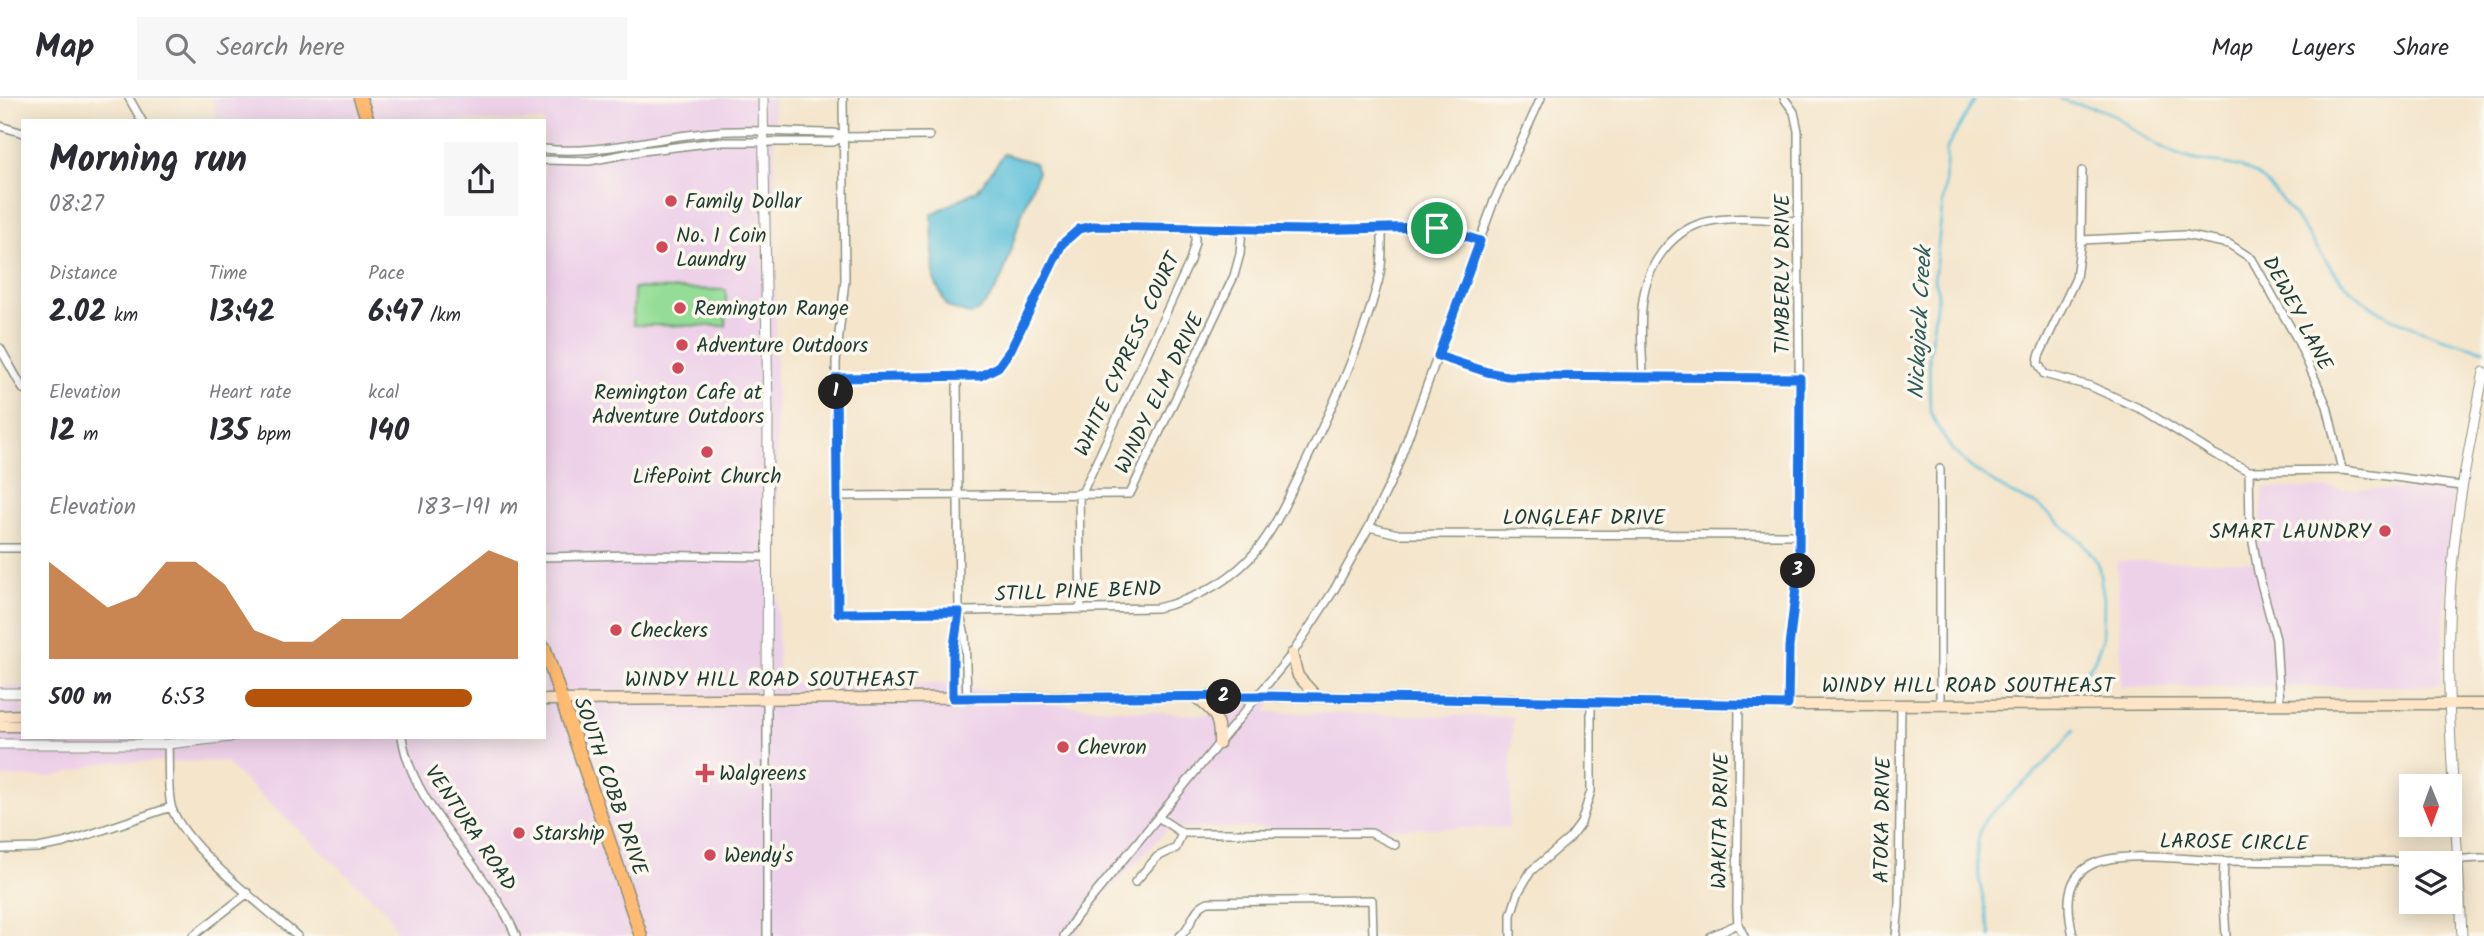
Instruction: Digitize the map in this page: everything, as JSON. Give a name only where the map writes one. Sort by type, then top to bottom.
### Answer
[{"type":"main road","points":[[360,98],[367,119]]},
{"type":"main road","name":"SOUTH COBB DRIVE","points":[[546,654],[641,936]]},
{"type":"main road","points":[[1292,654],[1298,676],[1317,697]]},
{"type":"main road","name":"WINDY HILL ROAD SOUTHEAST","points":[[546,703],[562,700],[1258,696],[1788,705],[2484,704]]},
{"type":"main road","points":[[1195,697],[1216,716],[1220,726],[1219,744]]},
{"type":"main road","points":[[0,716],[21,715]]},
{"type":"main road","points":[[0,726],[21,726]]},
{"type":"street","points":[[130,98],[141,119]]},
{"type":"street","points":[[763,98],[768,556],[767,936]]},
{"type":"street","name":"STILL PINE BEND","points":[[843,98],[845,280],[836,378],[838,613],[1157,608],[1207,591],[1232,574],[1262,544],[1337,396],[1377,287],[1382,257],[1382,228]]},
{"type":"street","points":[[1064,936],[1076,917],[1292,654],[1334,590],[1369,527],[1403,453],[1494,201],[1541,98]]},
{"type":"street","name":"TIMBERLY DRIVE","points":[[1784,98],[1794,113],[1798,131],[1799,221],[1800,536],[1789,647],[1788,705]]},
{"type":"street","points":[[0,126],[21,132]]},
{"type":"street","points":[[546,149],[587,150],[714,132],[806,143],[833,142],[843,137]]},
{"type":"street","points":[[806,133],[806,143]]},
{"type":"street","points":[[546,160],[589,161],[642,151],[806,133],[834,133],[843,137],[929,136]]},
{"type":"street","points":[[2082,171],[2081,240],[2076,278],[2041,348],[2038,363],[2040,370],[2049,376],[2090,386],[2145,411],[2214,454],[2249,471],[2342,470],[2460,486]]},
{"type":"street","points":[[1643,376],[1642,296],[1650,270],[1676,236],[1689,228],[1716,220],[1799,221]]},
{"type":"street","points":[[836,378],[957,378],[986,374],[1003,362],[1059,249],[1073,232],[1093,226],[1242,229],[1437,228],[1480,241]]},
{"type":"street","name":"WHITE CYPRESS COURT","points":[[1081,493],[1190,261],[1195,228]]},
{"type":"street","name":"WINDY ELM DRIVE","points":[[838,496],[1130,494],[1234,276],[1241,254],[1242,229]]},
{"type":"street","name":"DEWEY LANE","points":[[2081,240],[2185,235],[2229,244],[2252,259],[2297,339],[2327,406],[2342,470]]},
{"type":"street","points":[[0,348],[21,385]]},
{"type":"street","points":[[1438,356],[1507,376],[1800,378]]},
{"type":"street","points":[[2458,851],[2451,704],[2451,583],[2460,486],[2484,372]]},
{"type":"street","points":[[953,698],[953,653],[959,612],[957,378]]},
{"type":"street","points":[[1940,469],[1940,704]]},
{"type":"street","points":[[2249,471],[2249,526],[2276,639],[2280,704]]},
{"type":"street","points":[[1081,493],[1081,610]]},
{"type":"street","name":"LONGLEAF DRIVE","points":[[1369,527],[1398,534],[1800,536]]},
{"type":"street","points":[[0,548],[21,548]]},
{"type":"street","points":[[546,557],[768,556]]},
{"type":"street","points":[[959,612],[965,635],[967,697]]},
{"type":"street","points":[[0,693],[21,693]]},
{"type":"street","points":[[1511,936],[1511,915],[1518,893],[1531,871],[1570,838],[1581,823],[1591,791],[1591,702]]},
{"type":"street","name":"WAKITA DRIVE","points":[[1739,704],[1738,924],[1744,936]]},
{"type":"street","name":"ATOKA DRIVE","points":[[1896,936],[1899,906],[1901,704]]},
{"type":"street","points":[[0,744],[168,744],[212,739]]},
{"type":"street","name":"VENTURA ROAD","points":[[403,739],[412,774],[423,794],[490,886],[507,914],[516,936]]},
{"type":"street","points":[[168,744],[172,807],[199,848],[297,936]]},
{"type":"street","points":[[0,849],[38,848],[64,843],[172,807]]},
{"type":"street","points":[[1158,817],[1182,834],[1371,833],[1395,845]]},
{"type":"street","points":[[1135,882],[1157,857],[1176,848],[1182,834]]},
{"type":"street","name":"LAROSE CIRCLE","points":[[2073,936],[2068,893],[2075,877],[2093,863],[2117,857],[2224,861],[2399,860]]},
{"type":"street","name":"LAROSE CIRCLE","points":[[2462,860],[2484,858]]},
{"type":"street","points":[[2224,861],[2227,936]]},
{"type":"street","points":[[193,936],[248,893]]},
{"type":"street","points":[[1180,936],[1189,928],[1195,911],[1208,902],[1372,900],[1373,936]]},
{"type":"street","points":[[2461,914],[2462,936]]},
{"type":"street","points":[[1711,936],[1738,924]]},
{"type":"shaded area","points":[[213,98],[774,98],[778,682],[944,683],[1071,706],[1200,715],[1232,714],[1285,684],[1265,712],[1513,717],[1509,828],[1169,828],[1091,910],[1075,936],[399,936],[387,912],[228,765],[227,761],[107,762],[51,777],[0,777],[0,686],[21,686],[21,739],[546,739],[546,119],[217,119]]},
{"type":"shaded area","points":[[2264,488],[2454,490],[2447,562],[2441,684],[2122,687],[2117,561],[2255,561]]},
{"type":"green space","name":"Remington Range","points":[[634,288],[726,290],[726,326],[633,325]]},
{"type":"water","points":[[1004,154],[1035,163],[1038,172],[998,285],[982,307],[971,315],[947,307],[934,279],[932,214],[978,190]]},
{"type":"waterway","name":"Nickajack Creek","points":[[1976,98],[1947,148],[1934,280],[1938,292],[1929,356],[1930,411],[1953,451],[1973,469],[2010,493],[2039,506],[2081,541],[2098,563],[2104,599],[2103,638],[2094,661],[2079,681]]},
{"type":"waterway","points":[[2059,98],[2110,113],[2151,141],[2181,155],[2238,167],[2255,174],[2287,206],[2335,273],[2366,302],[2403,323],[2484,350]]},
{"type":"waterway","name":"Nickajack Creek","points":[[1991,936],[1977,860],[1980,831],[1986,818],[2056,753],[2074,730]]},
{"type":"place","name":"Family Dollar","points":[[671,201]]},
{"type":"place","name":"No. 1 Coin Laundry","points":[[662,247]]},
{"type":"place","name":"Remington Range","points":[[680,308]]},
{"type":"place","name":"Adventure Outdoors","points":[[682,345]]},
{"type":"place","name":"Remington Cafe at Adventure Outdoors","points":[[678,368]]},
{"type":"place","name":"LifePoint Church","points":[[707,452]]},
{"type":"place","name":"SMART LAUNDRY","points":[[2385,531]]},
{"type":"place","name":"Checkers","points":[[616,630]]},
{"type":"place","name":"Chevron","points":[[1063,747]]},
{"type":"place","name":"Walgreens","points":[[705,773]]},
{"type":"place","name":"Starship","points":[[519,833]]},
{"type":"place","name":"Wendy's","points":[[710,855]]},
{"type":"route","points":[[1084,227],[1307,230],[1437,228],[1480,241],[1438,356],[1507,376],[1800,378],[1800,536],[1789,647],[1788,705],[1258,696],[953,698],[953,653],[959,612],[838,613],[836,378],[957,378],[980,376],[992,371],[1003,362],[1011,349],[1062,244],[1073,232],[1084,227]]}]
